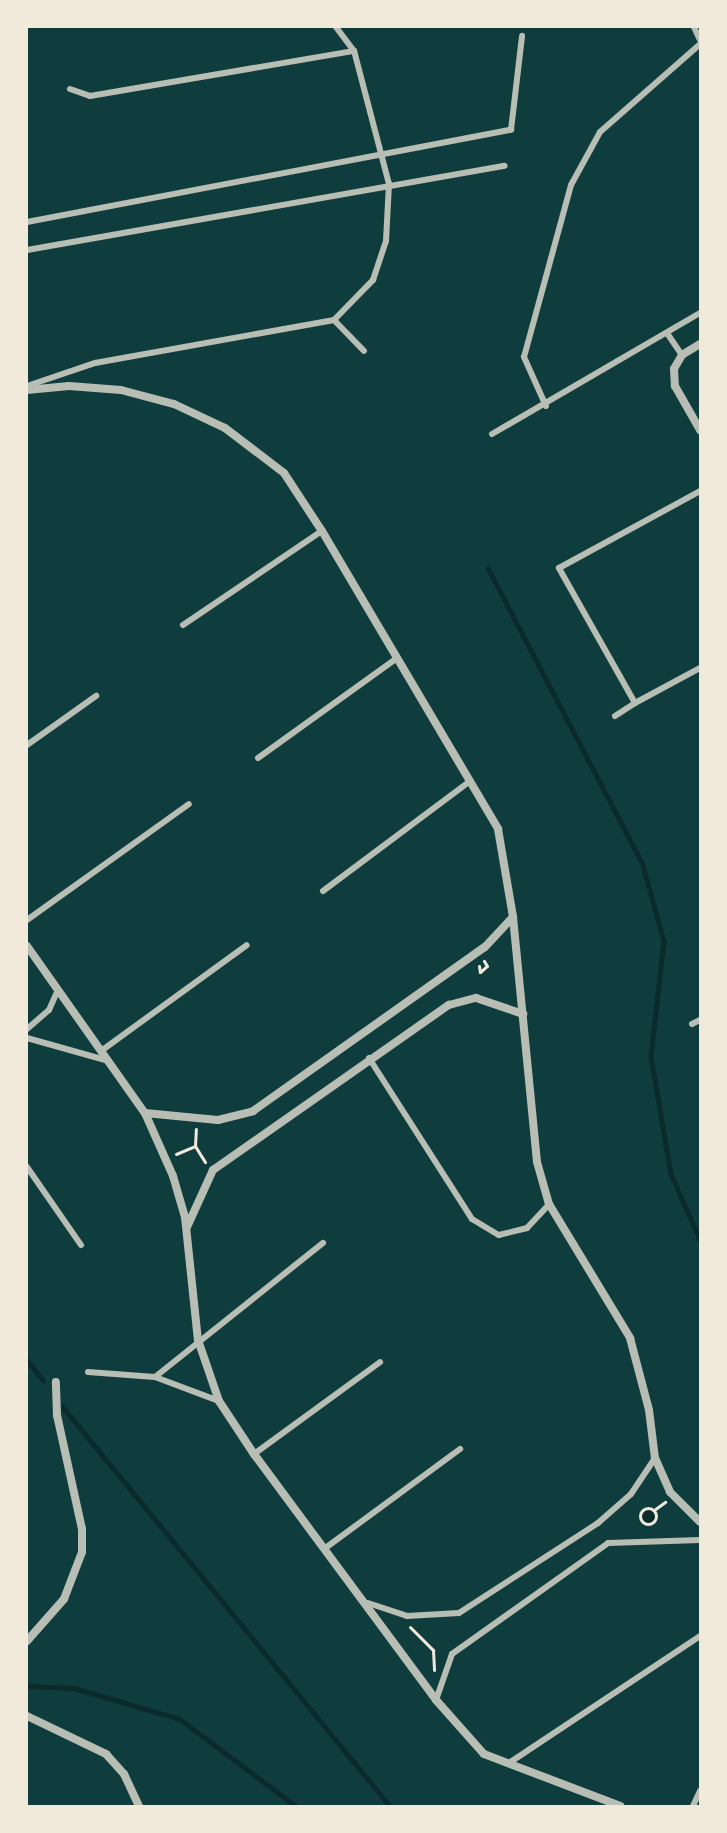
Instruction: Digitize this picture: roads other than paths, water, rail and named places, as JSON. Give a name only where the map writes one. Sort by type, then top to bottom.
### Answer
[{"type":"street","points":[[27,388],[95,363],[334,320],[373,280],[386,241],[389,184],[354,51],[336,27]]},
{"type":"street","points":[[546,406],[524,357],[571,185],[600,132],[700,42],[694,27]]},
{"type":"street","points":[[27,222],[382,152],[511,130],[522,36]]},
{"type":"street","points":[[70,89],[90,96],[354,51]]},
{"type":"street","points":[[27,250],[389,184],[505,166]]},
{"type":"street","points":[[492,434],[546,406],[700,313]]},
{"type":"street","points":[[334,320],[364,351]]},
{"type":"street","points":[[667,333],[682,355]]},
{"type":"street","points":[[700,344],[682,355],[674,369],[675,386],[700,430]]},
{"type":"street","points":[[27,388],[69,386],[121,390],[174,404],[225,428],[284,473],[322,531],[498,829],[513,916],[537,1162],[549,1204],[620,1314],[650,1410],[654,1458],[670,1492],[700,1522]]},
{"type":"street","points":[[635,703],[559,568],[700,491]]},
{"type":"street","points":[[183,625],[322,531]]},
{"type":"street","points":[[258,758],[396,659]]},
{"type":"street","points":[[615,716],[700,668]]},
{"type":"street","points":[[27,745],[96,696]]},
{"type":"street","points":[[324,891],[470,781]]},
{"type":"street","points":[[27,920],[189,804]]},
{"type":"street","points":[[145,1113],[218,1120],[254,1111],[485,947],[513,916]]},
{"type":"street","points":[[101,1051],[247,945]]},
{"type":"street","points":[[27,946],[145,1113],[165,1159],[187,1229],[198,1340],[219,1401],[254,1454],[324,1549],[368,1603],[436,1700],[484,1754],[620,1806]]},
{"type":"street","points":[[27,1029],[49,1010],[58,990]]},
{"type":"street","points":[[187,1229],[213,1170],[369,1058],[449,1005],[476,998],[523,1014]]},
{"type":"street","points":[[692,1024],[700,1020]]},
{"type":"street","points":[[27,1038],[109,1061]]},
{"type":"street","points":[[369,1058],[472,1219],[498,1235],[526,1228],[549,1204]]},
{"type":"street","points":[[27,1167],[81,1245]]},
{"type":"street","points":[[155,1377],[198,1340],[323,1243]]},
{"type":"street","points":[[254,1454],[380,1362]]},
{"type":"street","points":[[88,1372],[155,1377],[219,1401]]},
{"type":"street","points":[[27,1641],[64,1599],[82,1552],[57,1415],[56,1382]]},
{"type":"street","points":[[324,1549],[460,1449]]},
{"type":"street","points":[[368,1603],[407,1616],[459,1613],[598,1523],[631,1494],[654,1458]]},
{"type":"street","points":[[436,1700],[452,1654],[608,1543],[700,1540]]},
{"type":"street","points":[[509,1763],[700,1636]]},
{"type":"street","points":[[27,1716],[106,1754],[124,1774],[140,1806]]},
{"type":"street","points":[[693,1806],[700,1791]]},
{"type":"water","points":[[648,1508],[654,1510],[656,1516],[654,1522],[648,1524],[642,1522],[640,1516],[642,1510]]},
{"type":"waterway","points":[[488,568],[643,865],[664,941],[651,1056],[671,1174],[700,1239]]},
{"type":"waterway","points":[[27,1360],[43,1380]]},
{"type":"waterway","points":[[63,1407],[390,1806]]},
{"type":"waterway","points":[[27,1686],[74,1688],[180,1719],[296,1806]]}]
